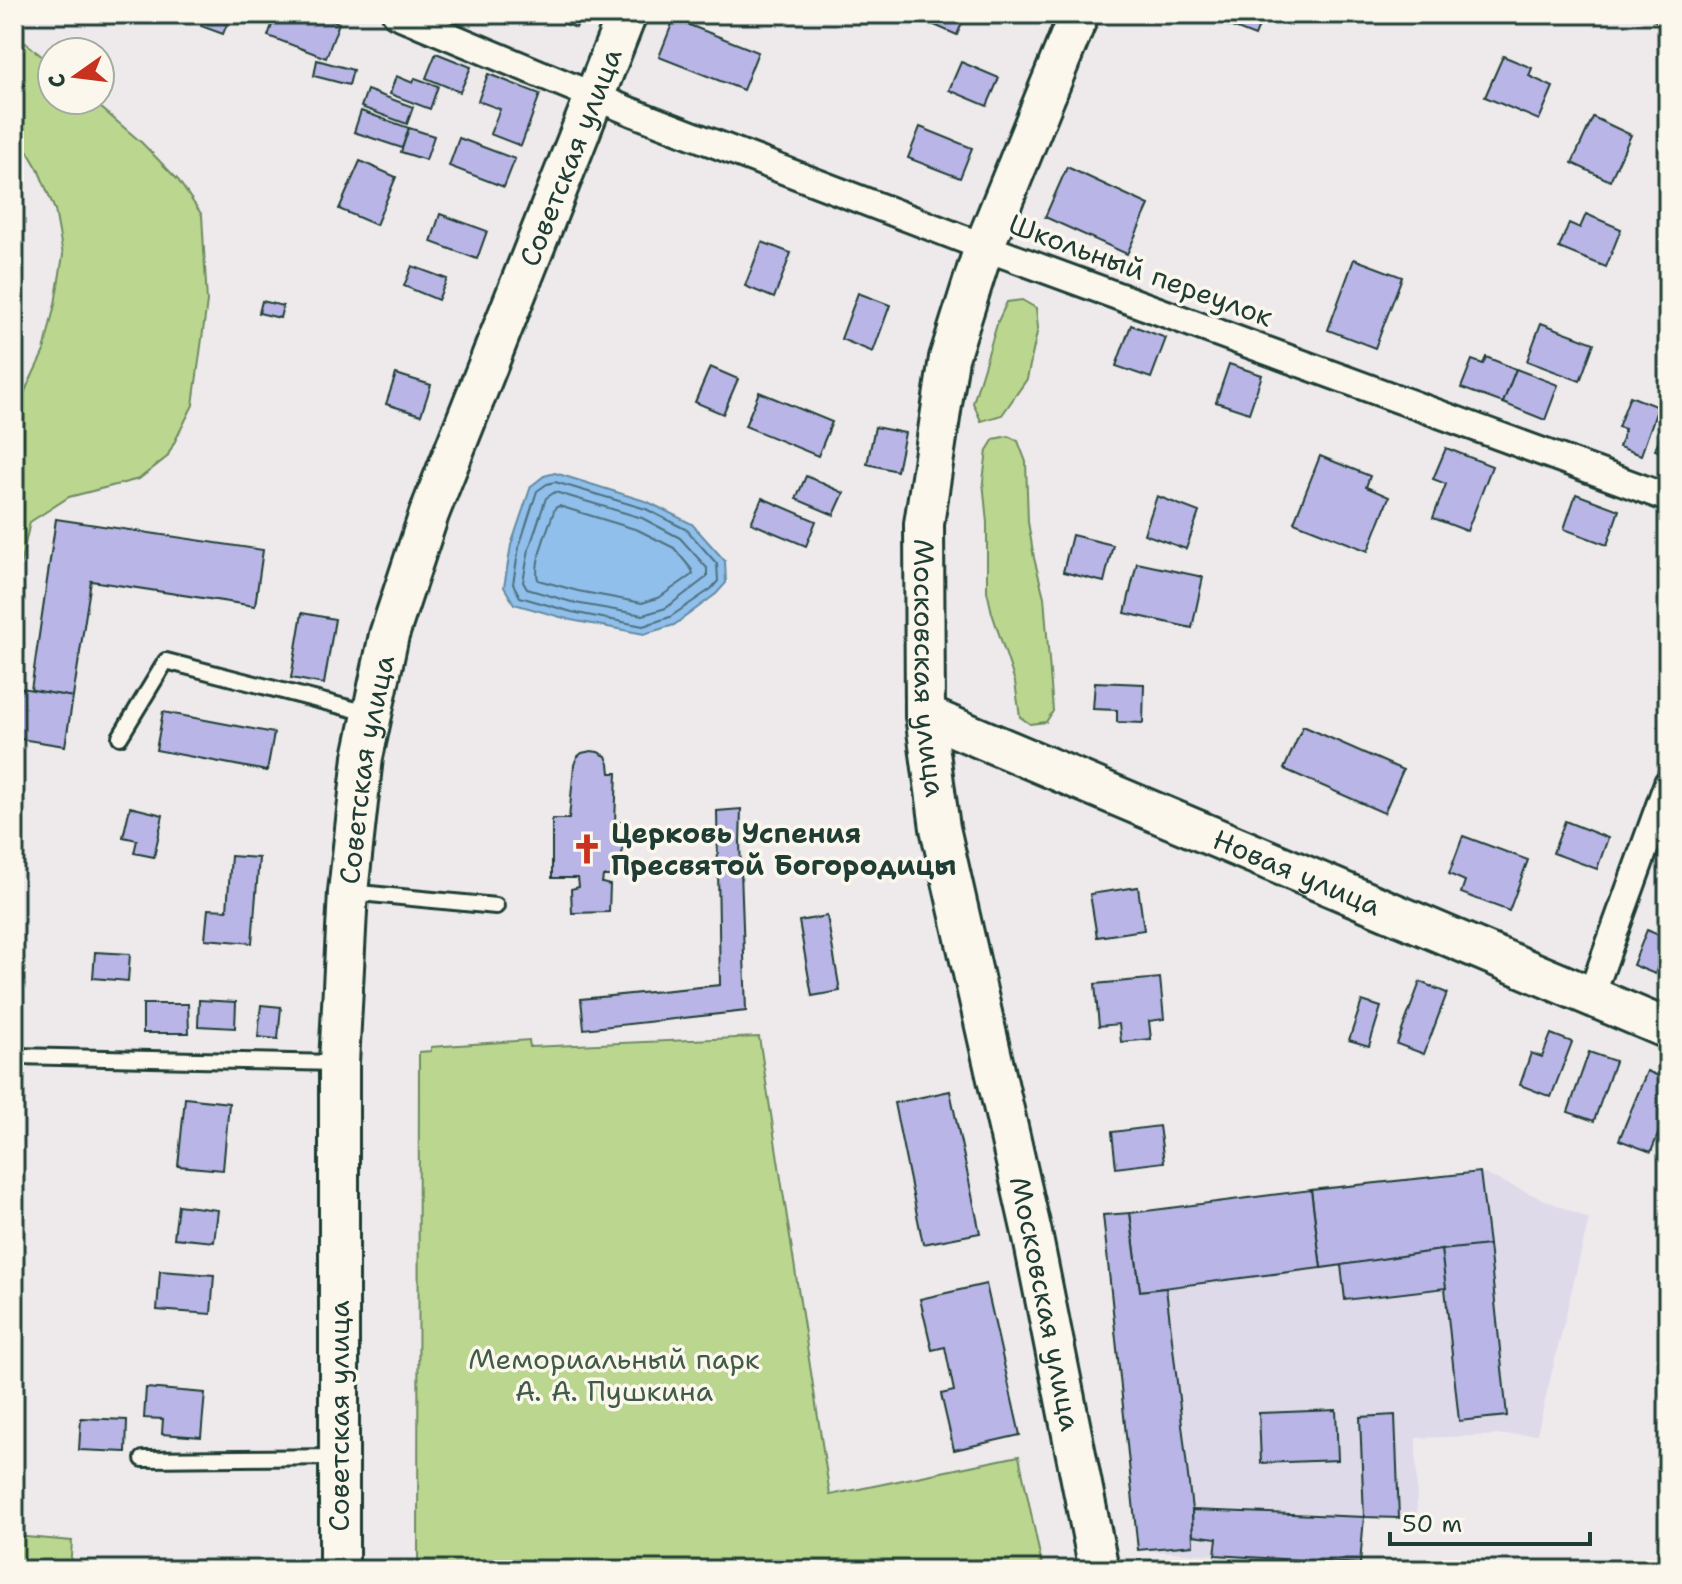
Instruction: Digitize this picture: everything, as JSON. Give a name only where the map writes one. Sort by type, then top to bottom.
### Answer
[{"type":"street","name":"Школьный переулок","points":[[396,14],[594,97],[984,247],[1668,498]]},
{"type":"street","name":"Советская улица","points":[[339,1570],[339,1063],[348,892],[363,757],[389,635],[429,514],[627,14]]},
{"type":"street","name":"Московская улица","points":[[1079,14],[984,247],[949,358],[924,524],[925,715],[940,828],[1032,1233],[1099,1570]]},
{"type":"street","name":"Новая улица","points":[[925,715],[1668,1029]]},
{"type":"street","points":[[1591,996],[1668,783]]},
{"type":"lane","points":[[120,737],[166,661],[372,714]]},
{"type":"lane","points":[[348,892],[496,906]]},
{"type":"lane","points":[[14,1056],[339,1063]]},
{"type":"lane","points":[[143,1459],[339,1457]]},
{"type":"shaded area","points":[[1480,1172],[1589,1219],[1537,1434],[1416,1438],[1417,1517],[1364,1517],[1360,1564],[1138,1550],[1103,1216]]},
{"type":"green space","points":[[26,43],[36,51],[36,116],[111,116],[178,180],[202,215],[207,302],[193,405],[167,457],[139,479],[69,497],[30,522],[14,593],[14,414],[44,351],[63,255],[55,210],[38,169],[14,128],[14,46]]},
{"type":"green space","points":[[1022,300],[1036,308],[1038,328],[1027,379],[1002,415],[981,421],[973,403],[998,321],[1007,302]]},
{"type":"green space","points":[[1008,436],[1018,441],[1026,462],[1028,522],[1044,597],[1053,711],[1046,722],[1030,724],[1020,717],[1015,682],[987,591],[987,523],[983,481],[987,450],[994,439]]},
{"type":"green space","name":"Мемориальный парк А. А. Пушкина","points":[[759,1037],[830,1495],[1019,1456],[1043,1570],[418,1570],[419,1052],[431,1051],[431,1047],[529,1040],[530,1047]]},
{"type":"green space","points":[[14,1536],[72,1541],[70,1570],[14,1570]]},
{"type":"water","points":[[555,473],[648,502],[692,524],[725,561],[726,583],[674,625],[644,634],[571,620],[514,604],[504,587],[511,545],[531,486],[544,476]]},
{"type":"building","points":[[205,14],[231,14],[223,34],[201,26]]},
{"type":"building","points":[[276,14],[316,14],[339,23],[326,58],[268,36]]},
{"type":"building","points":[[541,14],[582,14],[576,28]]},
{"type":"building","points":[[909,14],[966,14],[957,35]]},
{"type":"building","points":[[1199,14],[1264,14],[1255,36]]},
{"type":"building","points":[[1655,14],[1668,14],[1668,26],[1653,20]]},
{"type":"building","points":[[674,19],[758,52],[743,90],[659,57]]},
{"type":"building","points":[[436,53],[471,67],[460,92],[426,78]]},
{"type":"building","points":[[1503,56],[1532,68],[1529,76],[1553,87],[1539,120],[1485,97]]},
{"type":"building","points":[[317,60],[353,70],[349,85],[314,76]]},
{"type":"building","points":[[961,62],[999,78],[987,106],[949,90]]},
{"type":"building","points":[[488,74],[540,94],[521,146],[490,134],[500,109],[478,101]]},
{"type":"building","points":[[396,76],[413,83],[415,78],[438,86],[430,109],[390,94]]},
{"type":"building","points":[[367,90],[413,107],[407,124],[361,107]]},
{"type":"building","points":[[361,111],[409,128],[402,148],[354,132]]},
{"type":"building","points":[[1593,117],[1631,135],[1610,181],[1572,163]]},
{"type":"building","points":[[920,127],[972,148],[960,178],[908,158]]},
{"type":"building","points":[[409,128],[434,136],[426,160],[401,152]]},
{"type":"building","points":[[459,138],[515,159],[504,187],[449,166]]},
{"type":"building","points":[[360,161],[396,177],[376,225],[339,209]]},
{"type":"building","points":[[1067,167],[1149,205],[1127,254],[1045,217]]},
{"type":"building","points":[[440,214],[487,231],[477,259],[431,242]]},
{"type":"building","points":[[1586,214],[1621,229],[1606,267],[1559,248],[1569,223],[1580,228]]},
{"type":"building","points":[[762,242],[791,253],[774,298],[745,286]]},
{"type":"building","points":[[1354,259],[1402,277],[1375,348],[1328,330]]},
{"type":"building","points":[[412,266],[447,279],[438,300],[404,286]]},
{"type":"building","points":[[858,293],[890,305],[873,352],[841,339]]},
{"type":"building","points":[[262,301],[283,306],[280,318],[259,313]]},
{"type":"building","points":[[1541,323],[1594,343],[1580,381],[1527,361]]},
{"type":"building","points":[[1131,325],[1166,338],[1151,378],[1116,366]]},
{"type":"building","points":[[1486,357],[1516,369],[1503,403],[1461,388],[1472,360],[1483,364]]},
{"type":"building","points":[[1229,364],[1262,375],[1249,413],[1216,402]]},
{"type":"building","points":[[710,367],[738,379],[723,414],[695,402]]},
{"type":"building","points":[[1516,369],[1558,385],[1545,420],[1503,403]]},
{"type":"building","points":[[396,374],[431,385],[421,415],[386,404]]},
{"type":"building","points":[[759,392],[832,422],[818,456],[745,426]]},
{"type":"building","points":[[1630,396],[1658,407],[1641,455],[1619,447],[1625,429],[1618,427]]},
{"type":"building","points":[[1665,423],[1668,425],[1668,455],[1655,450]]},
{"type":"building","points":[[875,427],[905,433],[897,471],[867,464]]},
{"type":"building","points":[[1446,448],[1492,466],[1467,531],[1433,518],[1446,484],[1433,479]]},
{"type":"building","points":[[1320,456],[1370,476],[1366,487],[1389,497],[1368,551],[1294,522]]},
{"type":"building","points":[[806,476],[844,493],[834,515],[796,499]]},
{"type":"building","points":[[1576,494],[1619,510],[1607,545],[1564,529]]},
{"type":"building","points":[[1157,496],[1199,512],[1186,549],[1144,534]]},
{"type":"building","points":[[762,498],[816,521],[806,546],[751,523]]},
{"type":"building","points":[[56,519],[263,550],[255,606],[91,581],[73,697],[31,690]]},
{"type":"building","points":[[1072,535],[1113,545],[1104,582],[1063,572]]},
{"type":"building","points":[[1137,563],[1203,577],[1192,628],[1125,613]]},
{"type":"building","points":[[302,613],[335,619],[324,684],[291,678]]},
{"type":"building","points":[[1095,682],[1144,684],[1143,723],[1117,722],[1117,710],[1093,709]]},
{"type":"building","points":[[16,687],[73,697],[65,746],[14,738]]},
{"type":"building","points":[[163,712],[274,733],[267,771],[156,750]]},
{"type":"building","points":[[1303,726],[1403,770],[1384,813],[1284,769]]},
{"type":"building","name":"Церковь Успения Пресвятой Богородицы","points":[[591,751],[606,756],[610,773],[617,773],[615,822],[624,822],[621,876],[603,876],[602,883],[610,885],[609,912],[572,913],[571,889],[579,887],[578,878],[552,878],[552,819],[569,819],[574,765],[577,757]]},
{"type":"building","points":[[130,807],[163,815],[154,857],[134,853],[137,840],[123,837]]},
{"type":"building","points":[[741,809],[746,1011],[584,1029],[581,999],[720,985],[717,811]]},
{"type":"building","points":[[1565,821],[1608,838],[1597,869],[1553,853]]},
{"type":"building","points":[[1463,836],[1528,860],[1509,911],[1461,893],[1465,881],[1449,874]]},
{"type":"building","points":[[231,856],[259,858],[252,943],[205,939],[208,909],[227,910]]},
{"type":"building","points":[[1138,887],[1144,930],[1097,937],[1090,894]]},
{"type":"building","points":[[827,916],[840,991],[812,996],[799,921]]},
{"type":"building","points":[[1647,930],[1668,939],[1655,974],[1633,965]]},
{"type":"building","points":[[95,952],[130,954],[128,981],[93,978]]},
{"type":"building","points":[[1160,978],[1164,1019],[1149,1021],[1151,1039],[1121,1042],[1119,1024],[1099,1026],[1095,984]]},
{"type":"building","points":[[1420,982],[1447,993],[1424,1054],[1397,1044]]},
{"type":"building","points":[[199,1000],[236,1002],[235,1028],[198,1026]]},
{"type":"building","points":[[1362,1001],[1381,1007],[1369,1046],[1349,1040]]},
{"type":"building","points":[[143,1004],[188,1004],[189,1033],[143,1033]]},
{"type":"building","points":[[261,1005],[281,1007],[278,1039],[258,1037]]},
{"type":"building","points":[[1551,1034],[1572,1042],[1551,1097],[1520,1085],[1531,1053],[1542,1057]]},
{"type":"building","points":[[1589,1052],[1615,1061],[1594,1121],[1568,1112]]},
{"type":"building","points":[[1647,1071],[1668,1080],[1668,1110],[1651,1152],[1619,1140]]},
{"type":"building","points":[[950,1091],[980,1233],[923,1244],[894,1103]]},
{"type":"building","points":[[185,1098],[229,1103],[223,1170],[178,1166]]},
{"type":"building","points":[[1159,1126],[1164,1162],[1116,1168],[1112,1132]]},
{"type":"building","points":[[1480,1172],[1489,1245],[1321,1268],[1311,1190]]},
{"type":"building","points":[[1311,1190],[1321,1268],[1140,1291],[1130,1213]]},
{"type":"building","points":[[178,1205],[218,1210],[214,1242],[174,1238]]},
{"type":"building","points":[[1130,1213],[1140,1291],[1166,1288],[1192,1510],[1193,1545],[1138,1550],[1103,1215]]},
{"type":"building","points":[[1489,1245],[1507,1416],[1459,1421],[1441,1250]]},
{"type":"building","points":[[1441,1250],[1446,1288],[1345,1300],[1341,1265]]},
{"type":"building","points":[[160,1271],[214,1275],[211,1314],[157,1310]]},
{"type":"building","points":[[986,1284],[1020,1435],[954,1450],[941,1394],[954,1391],[945,1347],[932,1350],[920,1299]]},
{"type":"building","points":[[146,1388],[205,1393],[201,1437],[162,1434],[163,1419],[144,1418]]},
{"type":"building","points":[[1336,1410],[1338,1460],[1261,1463],[1259,1413]]},
{"type":"building","points":[[1395,1415],[1399,1518],[1364,1517],[1360,1417]]},
{"type":"building","points":[[81,1418],[127,1420],[126,1452],[79,1450]]},
{"type":"building","points":[[1192,1510],[1364,1517],[1360,1564],[1215,1555],[1217,1538],[1193,1535]]},
{"type":"building","points":[[187,1562],[216,1564],[215,1570],[186,1570]]},
{"type":"place","name":"Церковь Успения Пресвятой Богородицы","points":[[587,849]]}]
